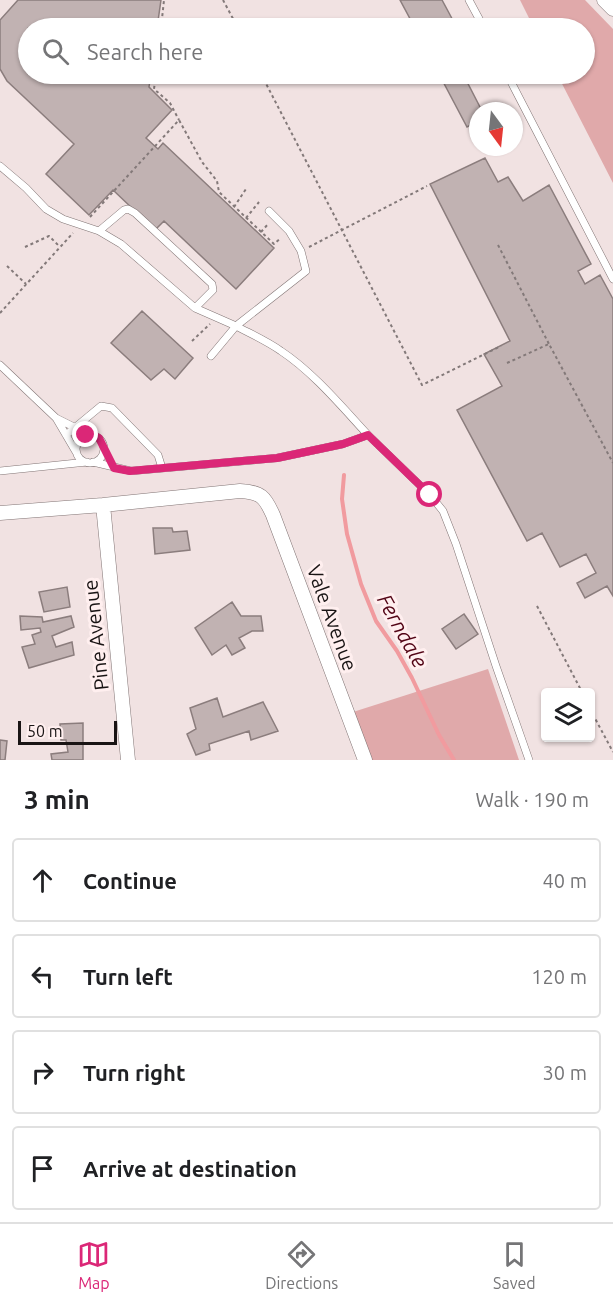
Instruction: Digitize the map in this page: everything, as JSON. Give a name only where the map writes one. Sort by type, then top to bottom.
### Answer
[{"type":"street","points":[[604,0],[613,9]]},
{"type":"street","name":"Vale Avenue","points":[[102,505],[240,491],[258,494],[264,498],[273,515],[364,760]]},
{"type":"street","points":[[0,513],[102,505]]},
{"type":"street","name":"Pine Avenue","points":[[102,505],[128,760]]},
{"type":"lane","points":[[470,0],[479,18]]},
{"type":"lane","points":[[512,84],[613,279]]},
{"type":"lane","points":[[0,165],[46,209],[63,219],[99,231],[122,244],[195,308],[236,326],[281,351],[320,385],[430,495],[443,511],[456,544],[529,760]]},
{"type":"lane","points":[[99,231],[120,212],[128,209],[135,213],[212,284],[213,290],[195,308]]},
{"type":"lane","points":[[211,357],[236,326],[306,271],[301,251],[289,231],[269,211]]},
{"type":"lane","points":[[0,365],[56,418],[80,458],[114,468],[130,471],[277,458],[343,444],[368,435]]},
{"type":"lane","points":[[66,435],[101,406],[112,408],[158,455],[162,468]]},
{"type":"lane","points":[[56,418],[99,438],[114,468]]},
{"type":"lane","points":[[77,454],[79,441],[86,435],[90,435]]},
{"type":"lane","points":[[0,471],[90,462],[101,457],[104,447]]},
{"type":"path","points":[[162,18],[164,0]]},
{"type":"path","points":[[223,0],[233,18]]},
{"type":"path","points":[[155,84],[154,89],[170,103],[202,162],[217,182],[219,192],[274,244],[282,237]]},
{"type":"path","points":[[266,84],[422,385],[501,346]]},
{"type":"path","points":[[90,217],[179,120]]},
{"type":"path","points":[[301,251],[427,186]]},
{"type":"path","points":[[234,207],[246,189]]},
{"type":"path","points":[[246,218],[260,202]]},
{"type":"path","points":[[0,313],[75,231]]},
{"type":"path","points":[[25,247],[49,236],[60,247]]},
{"type":"path","points":[[498,245],[613,463]]},
{"type":"path","points":[[7,266],[26,285]]},
{"type":"path","points":[[192,341],[210,324]]},
{"type":"path","points":[[507,363],[549,344]]},
{"type":"path","points":[[537,606],[579,688]]},
{"type":"path","points":[[595,717],[613,752]]},
{"type":"shaded area","points":[[520,0],[585,0],[613,29],[613,183],[562,84],[595,84],[595,18],[529,18]]},
{"type":"shaded area","points":[[488,669],[519,760],[371,760],[353,712]]},
{"type":"building","points":[[18,0],[161,0],[158,18],[18,18],[18,84],[149,84],[149,87],[172,110],[146,138],[158,149],[163,143],[274,248],[236,289],[164,221],[155,230],[113,190],[89,215],[46,174],[74,144],[7,81],[0,69],[0,20]]},
{"type":"building","points":[[400,0],[442,0],[452,18],[410,18]]},
{"type":"building","points":[[444,84],[468,84],[477,102],[469,102],[469,126],[467,127]]},
{"type":"building","points":[[485,158],[498,182],[508,177],[523,201],[549,185],[591,264],[578,271],[585,284],[600,275],[613,299],[613,596],[607,586],[585,598],[577,583],[596,573],[586,554],[560,567],[542,533],[527,541],[457,410],[502,386],[484,354],[510,341],[430,184]]},
{"type":"building","points":[[142,311],[193,358],[175,379],[164,369],[151,380],[111,343]]},
{"type":"building","points":[[153,528],[172,528],[173,532],[187,531],[190,550],[155,554]]},
{"type":"building","points":[[67,587],[70,607],[44,612],[39,592]]},
{"type":"building","points":[[232,602],[241,616],[261,616],[263,631],[252,631],[239,638],[245,648],[232,655],[226,645],[212,655],[195,628]]},
{"type":"building","points":[[464,614],[478,634],[456,649],[442,629]]},
{"type":"building","points":[[20,616],[42,617],[43,622],[71,616],[74,627],[52,636],[56,647],[72,642],[74,655],[29,668],[22,647],[35,644],[32,635],[41,632],[40,628],[21,630]]},
{"type":"building","points":[[217,698],[223,717],[263,702],[278,731],[251,740],[249,731],[209,744],[210,750],[196,755],[187,734],[196,729],[190,708]]},
{"type":"building","points":[[83,723],[83,760],[52,760],[51,754],[68,752],[66,740],[61,740],[60,724]]},
{"type":"building","points":[[0,740],[7,741],[5,760],[0,760]]},
{"type":"waterway","name":"Ferndale","points":[[344,475],[342,499],[347,534],[361,584],[376,621],[397,651],[454,760]]},
{"type":"route","points":[[86,435],[99,438],[114,468],[130,471],[277,458],[343,444],[368,435],[430,495]]}]
